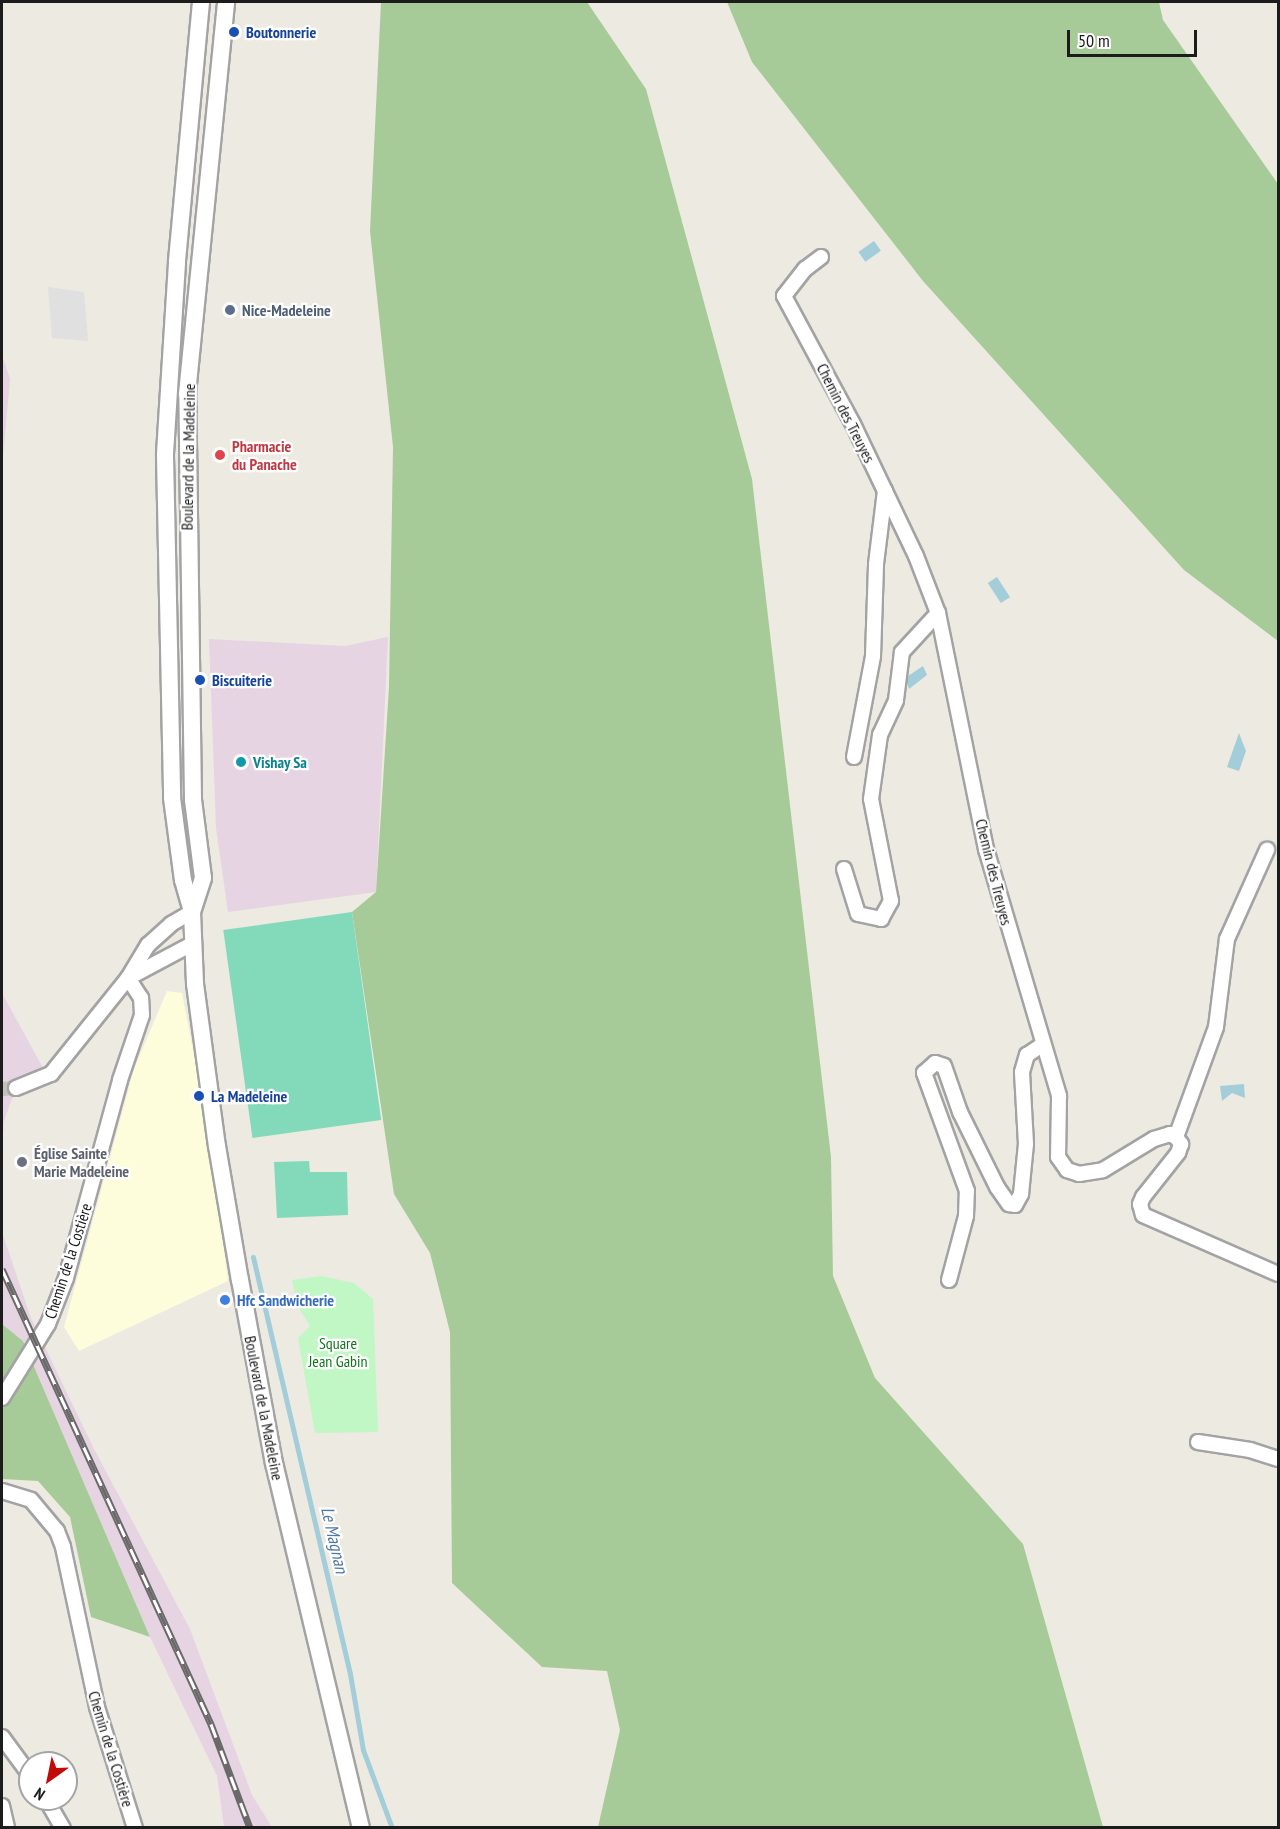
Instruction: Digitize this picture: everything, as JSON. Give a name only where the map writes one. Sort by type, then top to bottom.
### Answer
[{"type":"street","name":"Boulevard de la Madeleine","points":[[201,2],[177,263],[165,456],[172,798],[183,880],[192,912],[195,984],[217,1146],[274,1463],[361,1827]]},
{"type":"street","name":"Boulevard de la Madeleine","points":[[192,912],[203,878],[193,800],[186,405],[226,2]]},
{"type":"street","name":"Chemin des Treuyes","points":[[821,257],[805,269],[784,296],[885,491],[938,613],[986,849],[1042,1045],[1059,1096],[1058,1157],[1066,1170],[1079,1174],[1103,1170],[1154,1139],[1170,1134],[1176,1137]]},
{"type":"street","points":[[854,758],[873,656],[876,564],[885,491]]},
{"type":"street","points":[[844,869],[858,914],[881,919],[891,901],[871,799],[880,735],[896,700],[902,652],[938,613]]},
{"type":"street","points":[[1267,850],[1227,939],[1216,1027],[1176,1137],[1181,1144],[1178,1153],[1140,1204],[1143,1215],[1278,1274]]},
{"type":"street","points":[[16,1088],[51,1074],[128,978],[159,933],[192,912]]},
{"type":"street","points":[[128,978],[194,943]]},
{"type":"street","name":"Chemin de la Costière","points":[[2,1398],[48,1324],[66,1278],[120,1080],[142,1015],[141,998],[128,978]]},
{"type":"street","points":[[950,1280],[966,1216],[967,1191],[924,1072],[935,1063],[944,1066],[960,1112],[997,1187],[1009,1204],[1015,1205],[1022,1194],[1026,1144],[1022,1072],[1027,1055],[1042,1045]]},
{"type":"street","points":[[1198,1442],[1250,1450],[1278,1459]]},
{"type":"street","name":"Chemin de la Costière","points":[[2,1491],[31,1500],[57,1531],[63,1547],[97,1707],[135,1827]]},
{"type":"street","points":[[2,1737],[18,1759]]},
{"type":"street","points":[[2,1806],[7,1827]]},
{"type":"street","points":[[53,1811],[63,1827]]},
{"type":"shaded area","points":[[48,287],[84,292],[88,341],[52,338]]},
{"type":"shaded area","points":[[2,355],[10,379],[2,469]]},
{"type":"shaded area","name":"Vishay Sa","points":[[388,637],[376,892],[228,912],[216,828],[209,639],[345,646]]},
{"type":"shaded area","points":[[167,991],[182,993],[209,1133],[228,1281],[79,1351],[64,1327],[134,1069]]},
{"type":"shaded area","points":[[2,993],[43,1068],[18,1082],[4,1121],[2,1147]]},
{"type":"shaded area","points":[[2,1232],[31,1318],[94,1449],[190,1629],[252,1795],[272,1827],[224,1827],[217,1776],[150,1637],[23,1341],[2,1324]]},
{"type":"green space","points":[[381,2],[587,2],[646,89],[752,479],[831,1157],[833,1276],[875,1378],[1023,1544],[1103,1827],[598,1827],[620,1730],[607,1671],[542,1667],[452,1583],[450,1332],[430,1253],[394,1194],[352,912],[376,892],[389,687],[393,447],[370,231]]},
{"type":"green space","points":[[727,2],[1159,2],[1163,20],[1278,184],[1278,641],[1184,570],[923,281],[752,62]]},
{"type":"green space","points":[[352,912],[381,1120],[252,1138],[223,930]]},
{"type":"green space","points":[[309,1161],[310,1172],[347,1172],[348,1215],[277,1218],[274,1162]]},
{"type":"green space","name":"Square Jean Gabin","points":[[321,1276],[354,1283],[373,1299],[378,1432],[315,1433],[298,1338],[310,1326],[297,1305],[292,1280]]},
{"type":"green space","points":[[2,1324],[23,1341],[150,1637],[91,1617],[70,1517],[38,1481],[2,1479]]},
{"type":"water","points":[[874,241],[881,251],[865,262],[858,252]]},
{"type":"water","points":[[997,577],[1010,597],[1001,603],[988,583]]},
{"type":"water","points":[[923,666],[927,675],[909,689],[905,678]]},
{"type":"water","points":[[1239,733],[1246,751],[1239,771],[1227,767]]},
{"type":"water","points":[[1244,1084],[1245,1098],[1232,1093],[1222,1101],[1220,1086]]},
{"type":"waterway","name":"Le Magnan","points":[[253,1257],[350,1674],[363,1750],[392,1828]]},
{"type":"tunnel","points":[[2,1089],[16,1088]]},
{"type":"railway","points":[[2,1269],[211,1724],[250,1828]]},
{"type":"place","name":"Boutonnerie","points":[[234,32]]},
{"type":"place","name":"Nice-Madeleine","points":[[230,310]]},
{"type":"place","name":"Pharmacie du Panache","points":[[220,455]]},
{"type":"place","name":"Biscuiterie","points":[[200,680]]},
{"type":"place","name":"Vishay Sa","points":[[241,762]]},
{"type":"place","name":"La Madeleine","points":[[199,1096]]},
{"type":"place","name":"Église Sainte Marie Madeleine","points":[[22,1162]]},
{"type":"place","name":"Hfc Sandwicherie","points":[[225,1300]]}]
